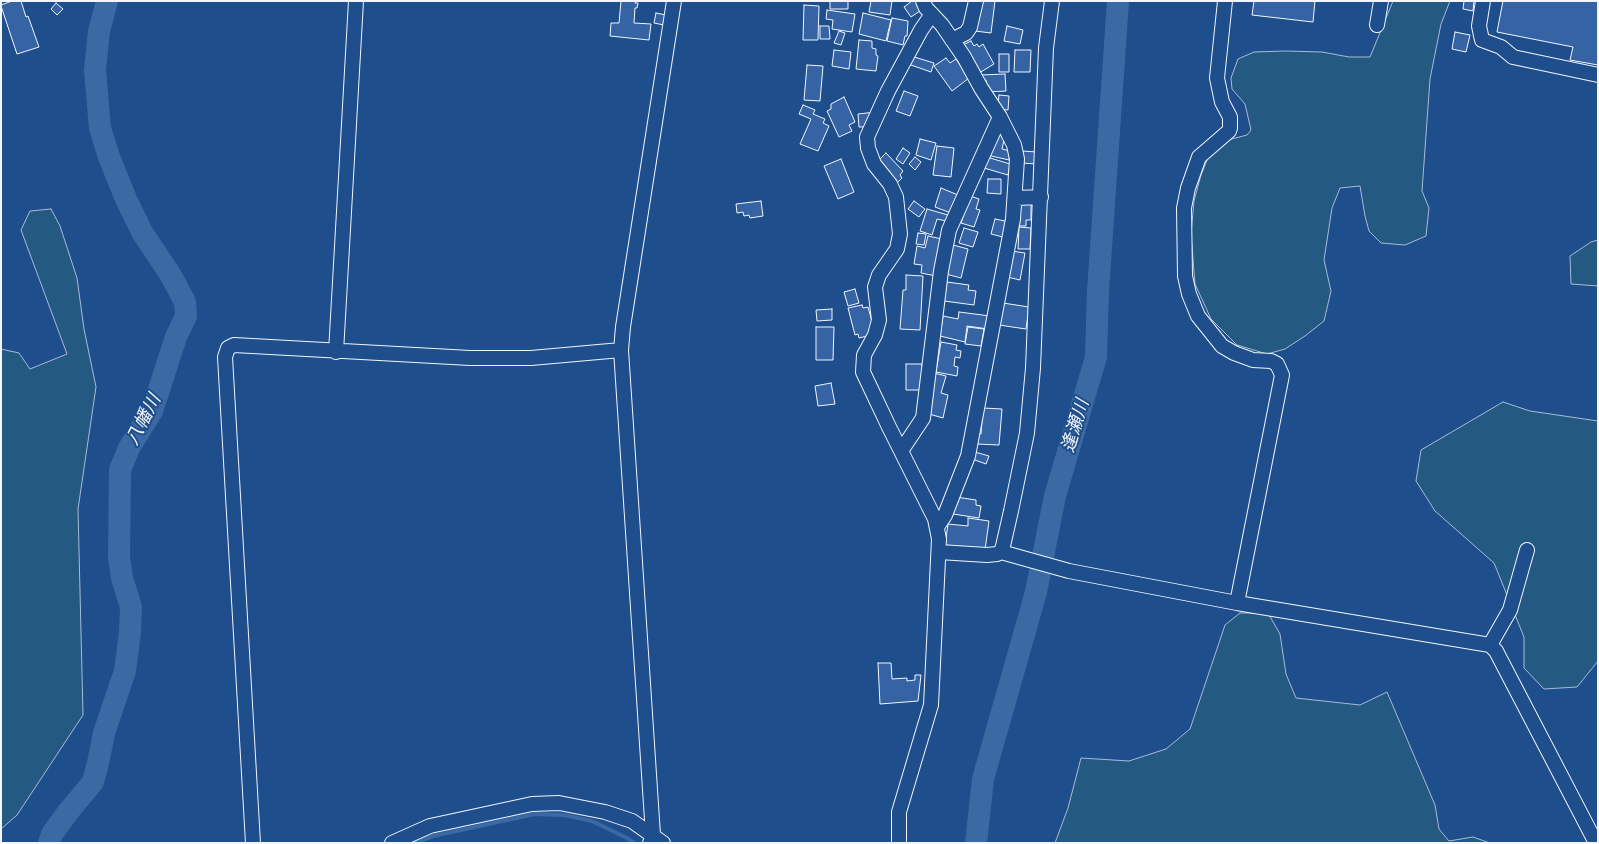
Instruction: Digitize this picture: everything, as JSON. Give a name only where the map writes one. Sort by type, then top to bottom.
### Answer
[{"type":"street","points":[[336,352],[356,1]]},
{"type":"street","points":[[655,840],[621,350],[674,1]]},
{"type":"street","points":[[924,1],[952,40],[1000,118],[1014,145],[1017,159],[1016,198],[1013,219],[968,456],[945,515],[937,527]]},
{"type":"street","points":[[952,40],[966,33],[970,27],[976,1]]},
{"type":"street","points":[[1006,553],[1011,511],[1027,432],[1033,368],[1046,48],[1052,1]]},
{"type":"street","points":[[1225,1],[1217,78],[1222,102],[1230,117],[1230,128],[1229,131],[1199,157],[1188,188],[1184,208],[1185,276],[1189,294],[1198,316],[1222,346],[1234,354],[1253,360],[1270,361],[1277,364],[1282,375],[1237,603]]},
{"type":"street","points":[[1377,25],[1381,1]]},
{"type":"street","points":[[1483,1],[1479,26],[1482,40],[1501,47],[1513,57],[1598,75]]},
{"type":"street","points":[[899,843],[899,812],[932,705],[940,552],[937,527],[863,372],[864,355],[875,336],[879,320],[875,287],[879,275],[897,250],[900,234],[896,197],[890,184],[874,164],[869,152],[867,137],[888,91],[921,30],[932,14]]},
{"type":"street","points":[[901,451],[923,418],[941,271],[949,230],[1000,118]]},
{"type":"street","points":[[1016,198],[1041,197]]},
{"type":"street","points":[[253,843],[226,351],[234,345],[470,358],[531,358],[621,350]]},
{"type":"street","points":[[1490,645],[1510,610],[1527,550]]},
{"type":"street","points":[[940,552],[987,555],[1006,553],[1056,568],[1237,603],[1490,645],[1496,651],[1596,843]]},
{"type":"street","points":[[392,843],[430,826],[532,804],[559,803],[605,812],[632,821],[655,840]]},
{"type":"shaded area","points":[[1393,1],[1450,1],[1441,24],[1430,79],[1422,191],[1429,208],[1426,236],[1405,245],[1381,243],[1369,231],[1360,186],[1340,188],[1332,208],[1324,260],[1331,291],[1324,321],[1285,349],[1267,354],[1237,345],[1211,319],[1195,284],[1191,234],[1194,201],[1201,175],[1210,153],[1224,141],[1247,135],[1251,130],[1245,104],[1232,89],[1231,78],[1238,59],[1254,52],[1285,51],[1322,52],[1349,57],[1370,57]]},
{"type":"shaded area","points":[[51,209],[60,226],[77,278],[84,329],[96,387],[78,509],[83,715],[17,815],[1,829],[1,349],[19,353],[30,369],[67,354],[21,230],[30,211]]},
{"type":"shaded area","points":[[1598,240],[1598,286],[1571,284],[1570,256],[1591,242]]},
{"type":"shaded area","points":[[1503,402],[1530,411],[1598,421],[1598,661],[1577,687],[1544,689],[1524,668],[1524,637],[1494,563],[1435,511],[1416,481],[1421,450]]},
{"type":"shaded area","points":[[1240,613],[1268,613],[1280,634],[1286,674],[1296,698],[1360,705],[1387,692],[1435,805],[1439,829],[1449,841],[1473,837],[1490,843],[1055,843],[1068,808],[1081,758],[1129,761],[1166,749],[1190,729],[1225,625]]},
{"type":"building","points":[[12,1],[21,1],[39,47],[17,54],[1,6]]},
{"type":"building","points":[[621,1],[636,1],[635,3],[638,3],[637,8],[635,8],[634,23],[651,24],[649,40],[610,36],[611,23],[619,23]]},
{"type":"building","points":[[830,1],[848,1],[848,9],[830,9]]},
{"type":"building","points":[[871,1],[892,1],[890,15],[869,12]]},
{"type":"building","points":[[912,1],[918,1],[923,9],[911,17],[904,7]]},
{"type":"building","points":[[979,1],[995,1],[991,33],[975,31]]},
{"type":"building","points":[[1254,1],[1315,1],[1313,22],[1252,15]]},
{"type":"building","points":[[1464,1],[1474,1],[1473,11],[1463,9]]},
{"type":"building","points":[[1503,1],[1598,1],[1598,65],[1570,60],[1573,47],[1497,32]]},
{"type":"building","points":[[56,3],[63,9],[57,15],[51,9]]},
{"type":"building","points":[[804,5],[819,6],[818,40],[803,40]]},
{"type":"building","points":[[827,10],[855,14],[852,32],[832,29],[833,20],[826,19]]},
{"type":"building","points":[[656,13],[666,15],[664,25],[654,23]]},
{"type":"building","points":[[863,13],[891,20],[886,41],[859,34]]},
{"type":"building","points":[[892,18],[908,21],[907,36],[905,36],[903,45],[887,41]]},
{"type":"building","points":[[820,26],[829,26],[830,39],[820,39]]},
{"type":"building","points":[[1007,26],[1023,30],[1020,44],[1004,41]]},
{"type":"building","points":[[839,31],[845,33],[841,45],[834,43]]},
{"type":"building","points":[[1455,32],[1470,35],[1466,52],[1452,49]]},
{"type":"building","points":[[859,40],[872,41],[872,48],[876,49],[876,55],[878,56],[876,71],[856,69]]},
{"type":"building","points":[[971,41],[974,46],[977,44],[979,47],[983,44],[994,64],[979,73],[963,45]]},
{"type":"building","points":[[834,50],[851,52],[849,69],[832,66]]},
{"type":"building","points":[[1015,50],[1031,50],[1030,72],[1014,72]]},
{"type":"building","points":[[999,54],[1009,54],[1009,72],[999,72]]},
{"type":"building","points":[[911,56],[934,63],[931,72],[908,64]]},
{"type":"building","points":[[946,58],[950,63],[956,59],[969,78],[952,91],[934,66]]},
{"type":"building","points":[[807,65],[823,66],[820,101],[804,100]]},
{"type":"building","points":[[1005,74],[1006,91],[986,92],[986,80],[980,81],[980,75]]},
{"type":"building","points":[[904,91],[918,96],[910,116],[896,111]]},
{"type":"building","points":[[999,95],[1009,96],[1008,110],[997,109]]},
{"type":"building","points":[[844,97],[855,122],[849,125],[852,131],[839,137],[827,111],[831,109],[831,104]]},
{"type":"building","points":[[803,105],[815,110],[813,114],[825,119],[823,123],[829,126],[818,151],[800,144],[811,119],[799,114]]},
{"type":"building","points":[[876,112],[864,127],[859,127],[858,114]]},
{"type":"building","points":[[994,133],[1005,135],[1002,149],[1010,151],[1009,160],[987,155]]},
{"type":"building","points":[[920,139],[936,143],[931,160],[916,155]]},
{"type":"building","points":[[937,146],[954,148],[951,177],[933,175]]},
{"type":"building","points":[[903,148],[910,153],[903,164],[896,159]]},
{"type":"building","points":[[1022,151],[1037,152],[1037,164],[1021,163]]},
{"type":"building","points":[[886,153],[903,171],[900,175],[902,178],[897,183],[877,162]]},
{"type":"building","points":[[915,157],[921,162],[915,170],[909,164]]},
{"type":"building","points":[[987,157],[1010,164],[1008,175],[984,168]]},
{"type":"building","points":[[841,159],[854,192],[838,199],[824,166]]},
{"type":"building","points":[[988,179],[1001,179],[1001,194],[987,193]]},
{"type":"building","points":[[941,188],[958,195],[951,213],[935,207]]},
{"type":"building","points":[[970,196],[979,199],[976,209],[980,210],[974,227],[961,223]]},
{"type":"building","points":[[761,201],[763,216],[750,218],[749,215],[744,216],[743,212],[737,213],[736,204]]},
{"type":"building","points":[[914,201],[925,209],[919,217],[908,209]]},
{"type":"building","points":[[1019,201],[1031,201],[1031,220],[1026,220],[1026,226],[1019,226]]},
{"type":"building","points":[[927,209],[948,215],[946,221],[937,219],[932,235],[920,231]]},
{"type":"building","points":[[995,219],[1010,222],[1007,238],[991,234]]},
{"type":"building","points":[[1019,227],[1031,228],[1030,249],[1018,249]]},
{"type":"building","points":[[964,228],[978,232],[973,247],[959,243]]},
{"type":"building","points":[[918,233],[926,234],[924,245],[916,244]]},
{"type":"building","points":[[928,236],[942,239],[936,276],[921,273],[922,265],[914,264],[917,246],[925,248]]},
{"type":"building","points":[[953,245],[968,249],[961,278],[946,274]]},
{"type":"building","points":[[1012,251],[1025,253],[1020,280],[1007,277]]},
{"type":"building","points":[[906,275],[923,276],[920,330],[900,329],[903,290],[906,290]]},
{"type":"building","points":[[947,282],[969,285],[968,290],[976,291],[974,305],[944,301]]},
{"type":"building","points":[[855,289],[859,303],[848,306],[844,292]]},
{"type":"building","points":[[1003,303],[1029,307],[1026,329],[999,325]]},
{"type":"building","points":[[862,305],[863,308],[868,307],[874,329],[871,335],[859,338],[858,334],[855,335],[848,308]]},
{"type":"building","points":[[832,309],[832,320],[817,321],[816,310]]},
{"type":"building","points":[[959,312],[990,316],[988,329],[967,326],[965,342],[940,336],[943,316],[958,319]]},
{"type":"building","points":[[816,327],[834,327],[833,360],[816,360]]},
{"type":"building","points":[[968,327],[984,329],[981,346],[965,344]]},
{"type":"building","points":[[941,342],[957,345],[956,350],[961,351],[960,358],[955,357],[954,366],[958,367],[957,376],[936,372]]},
{"type":"building","points":[[906,364],[922,364],[922,390],[906,390]]},
{"type":"building","points":[[934,373],[946,376],[941,393],[948,395],[943,418],[929,414],[933,396],[928,395]]},
{"type":"building","points":[[831,383],[835,404],[818,406],[815,386]]},
{"type":"building","points":[[983,408],[1002,409],[999,445],[977,444],[978,433],[981,434]]},
{"type":"building","points":[[975,452],[989,456],[986,464],[972,459]]},
{"type":"building","points":[[956,497],[976,500],[976,505],[981,506],[979,518],[953,514]]},
{"type":"building","points":[[968,518],[989,521],[985,550],[945,545],[948,524],[968,526]]},
{"type":"building","points":[[878,663],[891,663],[892,679],[907,678],[907,681],[915,680],[915,675],[921,675],[918,701],[880,704]]},
{"type":"waterway","name":"八幡川","points":[[49,843],[52,834],[93,782],[104,733],[125,671],[131,607],[122,578],[119,557],[120,470],[129,448],[152,411],[176,337],[186,316],[185,302],[170,274],[142,232],[126,199],[109,157],[100,128],[95,70],[99,31],[107,1]]},
{"type":"waterway","name":"逢瀬川","points":[[976,843],[983,779],[1036,592],[1055,496],[1096,357],[1098,291],[1118,1]]},
{"type":"waterway","points":[[414,843],[433,836],[535,814],[564,815],[592,821],[634,843]]}]
